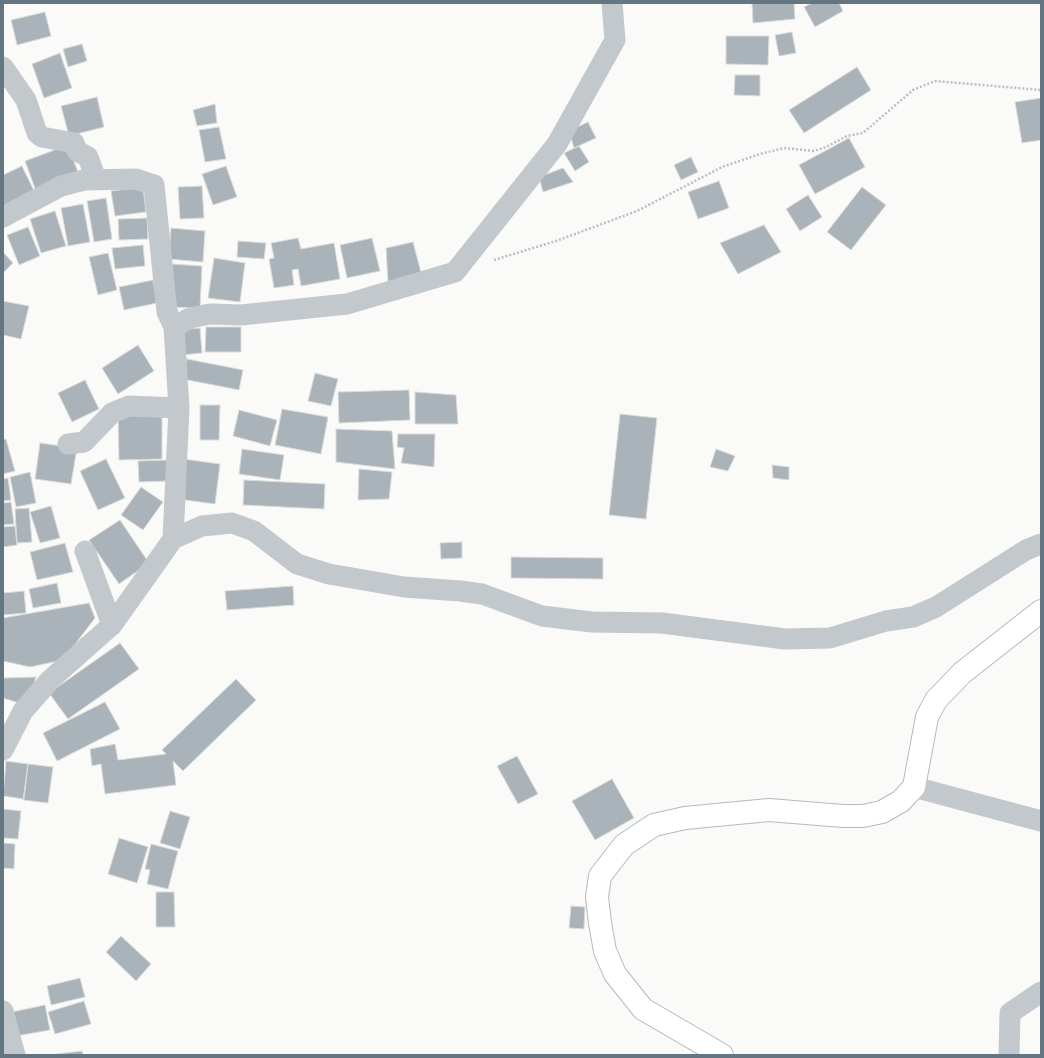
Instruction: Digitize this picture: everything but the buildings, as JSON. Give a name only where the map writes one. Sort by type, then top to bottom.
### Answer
[{"type":"street","points":[[174,327],[190,318],[210,314],[241,315],[347,304],[455,272],[557,144],[615,40],[612,3]]},
{"type":"street","points":[[3,67],[26,100],[37,133],[42,137],[74,143],[77,151],[88,157],[96,179]]},
{"type":"street","points":[[3,217],[61,186],[96,179],[136,180],[154,185],[167,312],[174,327],[179,408],[173,539]]},
{"type":"street","points":[[68,444],[84,442],[112,413],[129,406],[179,408]]},
{"type":"street","points":[[3,750],[23,711],[51,679],[112,625],[173,539],[202,526],[232,524],[254,531],[297,564],[329,574],[404,587],[482,594],[542,616],[592,622],[662,623],[745,635],[810,640],[830,638],[886,621],[913,617],[936,607],[1026,550],[1041,544]]},
{"type":"street","points":[[85,551],[112,625]]},
{"type":"street","points":[[722,1055],[642,1009],[615,974],[605,951],[600,923],[597,897],[600,876],[624,845],[654,825],[685,818],[769,810],[843,816],[863,816],[882,812],[901,801],[914,787],[927,717],[936,700],[962,674],[1041,611]]},
{"type":"street","points":[[914,787],[1041,820]]},
{"type":"street","points":[[1009,1055],[1010,1013],[1041,992]]},
{"type":"street","points":[[3,1011],[15,1055]]},
{"type":"path","points":[[491,261],[556,241],[637,211],[722,167],[760,154],[784,148],[814,151],[826,147],[847,136],[863,133],[913,90],[935,81],[1041,90]]}]
